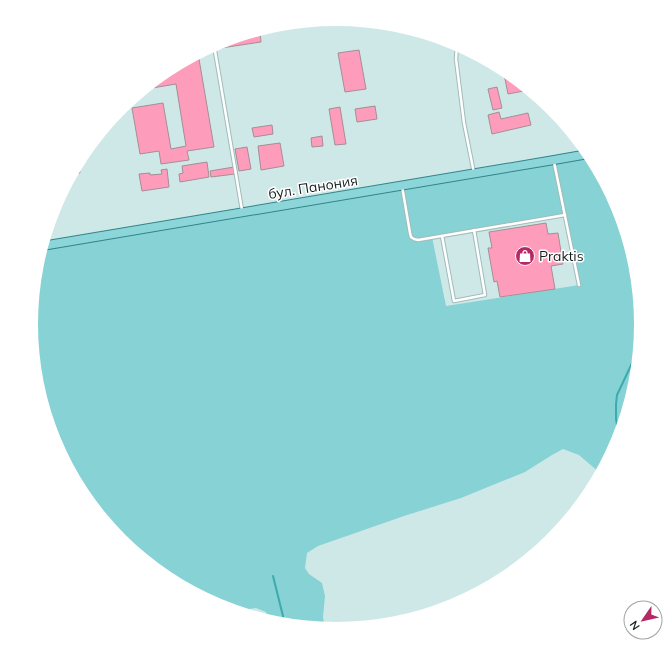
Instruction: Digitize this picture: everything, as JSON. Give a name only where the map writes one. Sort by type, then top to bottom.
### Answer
[{"type":"main road","name":"бул. Панония","points":[[49,245],[581,155]]},
{"type":"lane","points":[[215,52],[243,212]]},
{"type":"lane","points":[[456,52],[456,59],[464,123],[474,174]]},
{"type":"lane","points":[[554,160],[580,285]]},
{"type":"lane","points":[[402,186],[411,237],[418,240],[565,215]]},
{"type":"lane","points":[[442,236],[454,301],[485,295],[474,230]]},
{"type":"shaded area","points":[[582,156],[603,192],[618,228],[628,266],[634,324],[628,382],[618,420],[596,469],[579,455],[563,449],[525,472],[461,498],[318,546],[307,553],[305,568],[309,574],[322,583],[325,596],[324,621],[277,616],[267,614],[266,612],[256,608],[249,609],[204,591],[186,582],[154,560],[125,535],[111,520],[77,473],[53,420],[43,382],[40,363],[38,343],[38,305],[43,266],[49,245]],"holes":[[[565,215],[579,285],[446,306],[432,237]]]},
{"type":"building","points":[[260,35],[261,42],[226,47]]},
{"type":"building","points":[[359,50],[366,89],[345,92],[338,53]]},
{"type":"building","points":[[199,60],[214,147],[187,151],[189,160],[161,164],[159,151],[140,154],[132,108],[163,103],[171,149],[186,146],[176,84],[155,88],[170,76]]},
{"type":"building","points":[[505,79],[521,91],[508,94]]},
{"type":"building","points":[[497,87],[502,108],[493,110],[488,89]]},
{"type":"building","points":[[375,106],[377,119],[357,122],[355,109]]},
{"type":"building","points":[[340,107],[346,144],[335,145],[329,109]]},
{"type":"building","points":[[499,112],[501,119],[528,113],[531,125],[492,134],[488,115]]},
{"type":"building","points":[[272,125],[273,134],[254,137],[252,128]]},
{"type":"building","points":[[322,136],[323,146],[312,147],[311,138]]},
{"type":"building","points":[[280,143],[284,166],[261,170],[258,146]]},
{"type":"building","points":[[247,147],[251,169],[239,171],[235,149]]},
{"type":"building","points":[[207,162],[209,177],[180,182],[179,174],[183,173],[182,166]]},
{"type":"building","points":[[234,167],[235,174],[211,177],[210,171]]},
{"type":"building","points":[[167,169],[169,187],[142,191],[139,174],[162,174],[161,170]]},
{"type":"building","name":"Praktis","points":[[546,223],[548,234],[558,233],[563,264],[551,266],[555,289],[500,297],[497,281],[494,282],[488,248],[492,248],[489,232]]},
{"type":"waterway","points":[[617,423],[617,395],[630,366]]},
{"type":"waterway","points":[[273,576],[283,617]]},
{"type":"place","name":"Praktis","points":[[525,256]]}]
